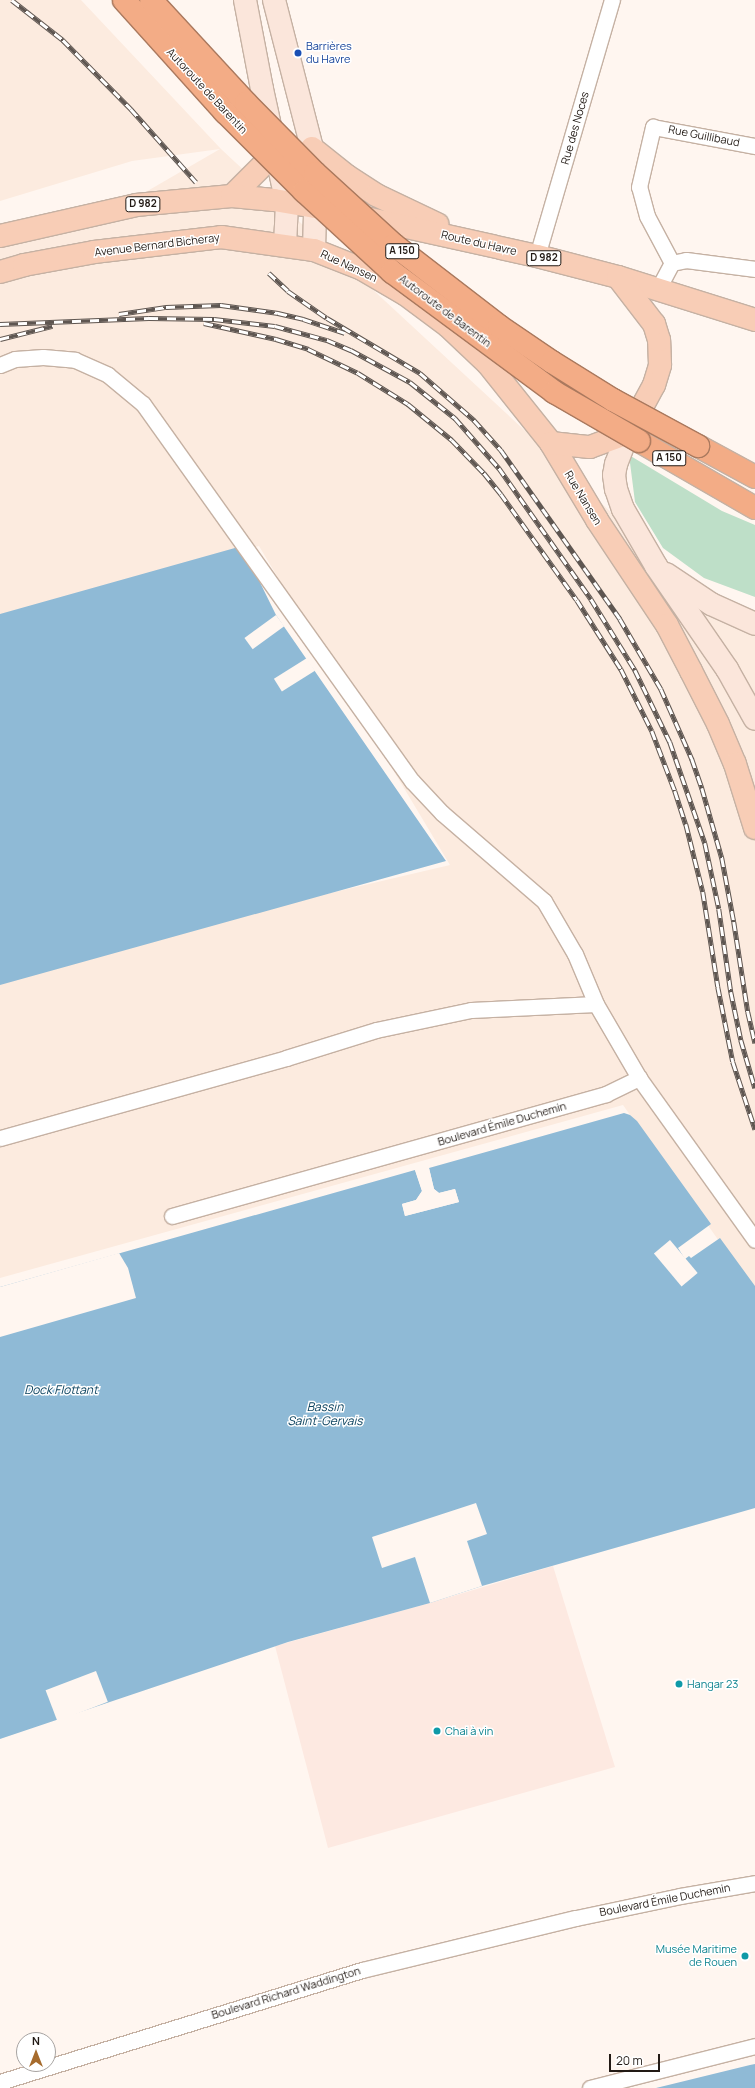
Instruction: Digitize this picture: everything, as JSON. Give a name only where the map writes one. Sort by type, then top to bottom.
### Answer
[{"type":"highway","name":"Autoroute de Barentin","points":[[124,0],[225,112],[304,192],[392,272],[554,392],[700,475]]},
{"type":"highway","name":"Autoroute de Barentin","points":[[151,0],[246,103],[315,173],[394,245],[486,317],[552,362],[613,400],[704,449]]},
{"type":"highway","name":"A 150","points":[[704,449],[755,468]]},
{"type":"highway","points":[[704,449],[755,478]]},
{"type":"highway","name":"A 150","points":[[700,475],[755,500]]},
{"type":"highway","points":[[700,475],[755,508]]},
{"type":"main road","points":[[245,0],[262,89],[288,204],[285,245]]},
{"type":"main road","points":[[274,0],[312,148],[316,178],[314,250]]},
{"type":"main road","points":[[312,148],[347,176],[376,195],[469,240]]},
{"type":"main road","points":[[232,196],[277,151]]},
{"type":"main road","name":"D 982","points":[[0,236],[136,205],[232,196],[274,200],[288,204],[316,207]]},
{"type":"main road","name":"Route du Havre","points":[[316,207],[538,256],[618,277],[755,320]]},
{"type":"main road","name":"Avenue Bernard Bicheray","points":[[0,272],[24,265],[94,252],[221,237],[314,250]]},
{"type":"main road","name":"Rue Nansen","points":[[314,250],[362,269],[405,294],[448,326],[488,364],[551,443],[596,520],[667,625],[691,670],[735,764],[755,828]]},
{"type":"main road","points":[[618,277],[654,324],[659,340],[660,365],[634,437],[616,464],[614,475],[616,489],[623,509],[656,566],[727,668],[754,717]]},
{"type":"main road","points":[[551,443],[590,447],[634,437]]},
{"type":"main road","points":[[596,520],[656,566],[711,604],[755,624]]},
{"type":"main road","points":[[754,717],[755,685]]},
{"type":"street","name":"Rue des Noces","points":[[538,256],[612,0]]},
{"type":"street","name":"Rue Guillibaud","points":[[672,263],[647,216],[639,187],[653,126],[755,146]]},
{"type":"street","points":[[658,289],[672,263],[686,260],[755,268]]},
{"type":"street","points":[[0,365],[15,359],[44,357],[75,360],[108,375],[143,404],[412,781],[442,813],[544,901],[575,954],[596,1004],[639,1078],[755,1240]]},
{"type":"street","points":[[0,1138],[286,1058],[376,1030],[471,1010],[596,1004]]},
{"type":"street","name":"Boulevard Émile Duchemin","points":[[172,1216],[606,1094],[639,1078]]},
{"type":"street","name":"Boulevard Émile Duchemin","points":[[576,1918],[680,1896],[755,1883]]},
{"type":"street","name":"Boulevard Richard Waddington","points":[[0,2082],[362,1970],[576,1918]]},
{"type":"street","points":[[595,2087],[755,2046]]},
{"type":"shaded area","points":[[0,0],[81,0],[221,149],[548,452],[716,613],[755,635],[755,1292],[623,1105],[0,1278],[0,983],[322,895],[450,865],[259,546],[0,615],[0,244],[125,204],[220,149],[132,161],[0,201]]},
{"type":"shaded area","points":[[553,1566],[615,1767],[328,1848],[275,1646],[430,1603]]},
{"type":"green space","points":[[629,455],[722,511],[755,525],[755,597],[704,578],[663,548],[635,502]]},
{"type":"water","points":[[242,546],[276,615],[446,861],[0,985],[0,614]]},
{"type":"water","name":"Bassin Saint-Gervais","points":[[624,1113],[630,1115],[637,1121],[711,1224],[678,1248],[685,1259],[689,1256],[691,1258],[720,1238],[755,1286],[755,1508],[482,1586],[430,1603],[288,1642],[0,1739],[0,1287],[415,1170],[422,1191],[416,1200],[402,1204],[405,1216],[459,1202],[455,1189],[439,1193],[434,1189],[429,1168]]},
{"type":"water","points":[[755,2064],[755,2088],[656,2088],[750,2065]]},
{"type":"pier","points":[[276,615],[284,626],[253,649],[244,638]]},
{"type":"pier","points":[[307,658],[315,671],[282,691],[274,679]]},
{"type":"pier","points":[[427,1168],[429,1168],[434,1189],[439,1193],[455,1189],[459,1202],[405,1216],[402,1204],[416,1200],[422,1191],[415,1170],[417,1170],[424,1192],[417,1202],[404,1205],[406,1213],[457,1200],[454,1191],[439,1195],[432,1190]]},
{"type":"pier","points":[[670,1240],[698,1273],[682,1286],[654,1253]]},
{"type":"pier","points":[[119,1253],[128,1268],[136,1298],[0,1337],[0,1287]]},
{"type":"pier","points":[[476,1503],[487,1534],[467,1541],[482,1586],[430,1603],[415,1557],[382,1568],[372,1537]]},
{"type":"pier","points":[[96,1671],[108,1702],[57,1721],[46,1690]]},
{"type":"railway","points":[[12,0],[63,40],[131,109],[196,182]]},
{"type":"railway","points":[[269,273],[288,291],[327,318],[420,373],[474,420],[501,450],[620,619],[661,689],[692,759],[702,788],[722,858],[748,1012],[755,1043]]},
{"type":"railway","points":[[119,314],[166,307],[221,305],[278,313],[303,319],[345,333]]},
{"type":"railway","points":[[0,324],[149,318],[214,319],[275,326],[327,340],[351,350],[410,382],[455,418],[499,468],[591,599],[635,670],[670,742],[705,843],[719,909],[731,992],[741,1040],[755,1088]]},
{"type":"railway","points":[[204,323],[276,339],[308,349],[358,373],[408,404],[452,440],[484,473],[501,494],[577,600],[621,669],[652,731],[675,791],[686,824],[703,892],[718,987],[733,1062],[755,1129]]},
{"type":"railway","points":[[0,339],[52,326]]},
{"type":"place","name":"Barrières du Havre","points":[[298,53]]},
{"type":"place","name":"Hangar 23","points":[[679,1684]]},
{"type":"place","name":"Chai à vin","points":[[437,1731]]},
{"type":"place","name":"Musée Maritime de Rouen","points":[[745,1956]]},
{"type":"water label","name":"Dock Flottant","points":[[61,1390]]}]
